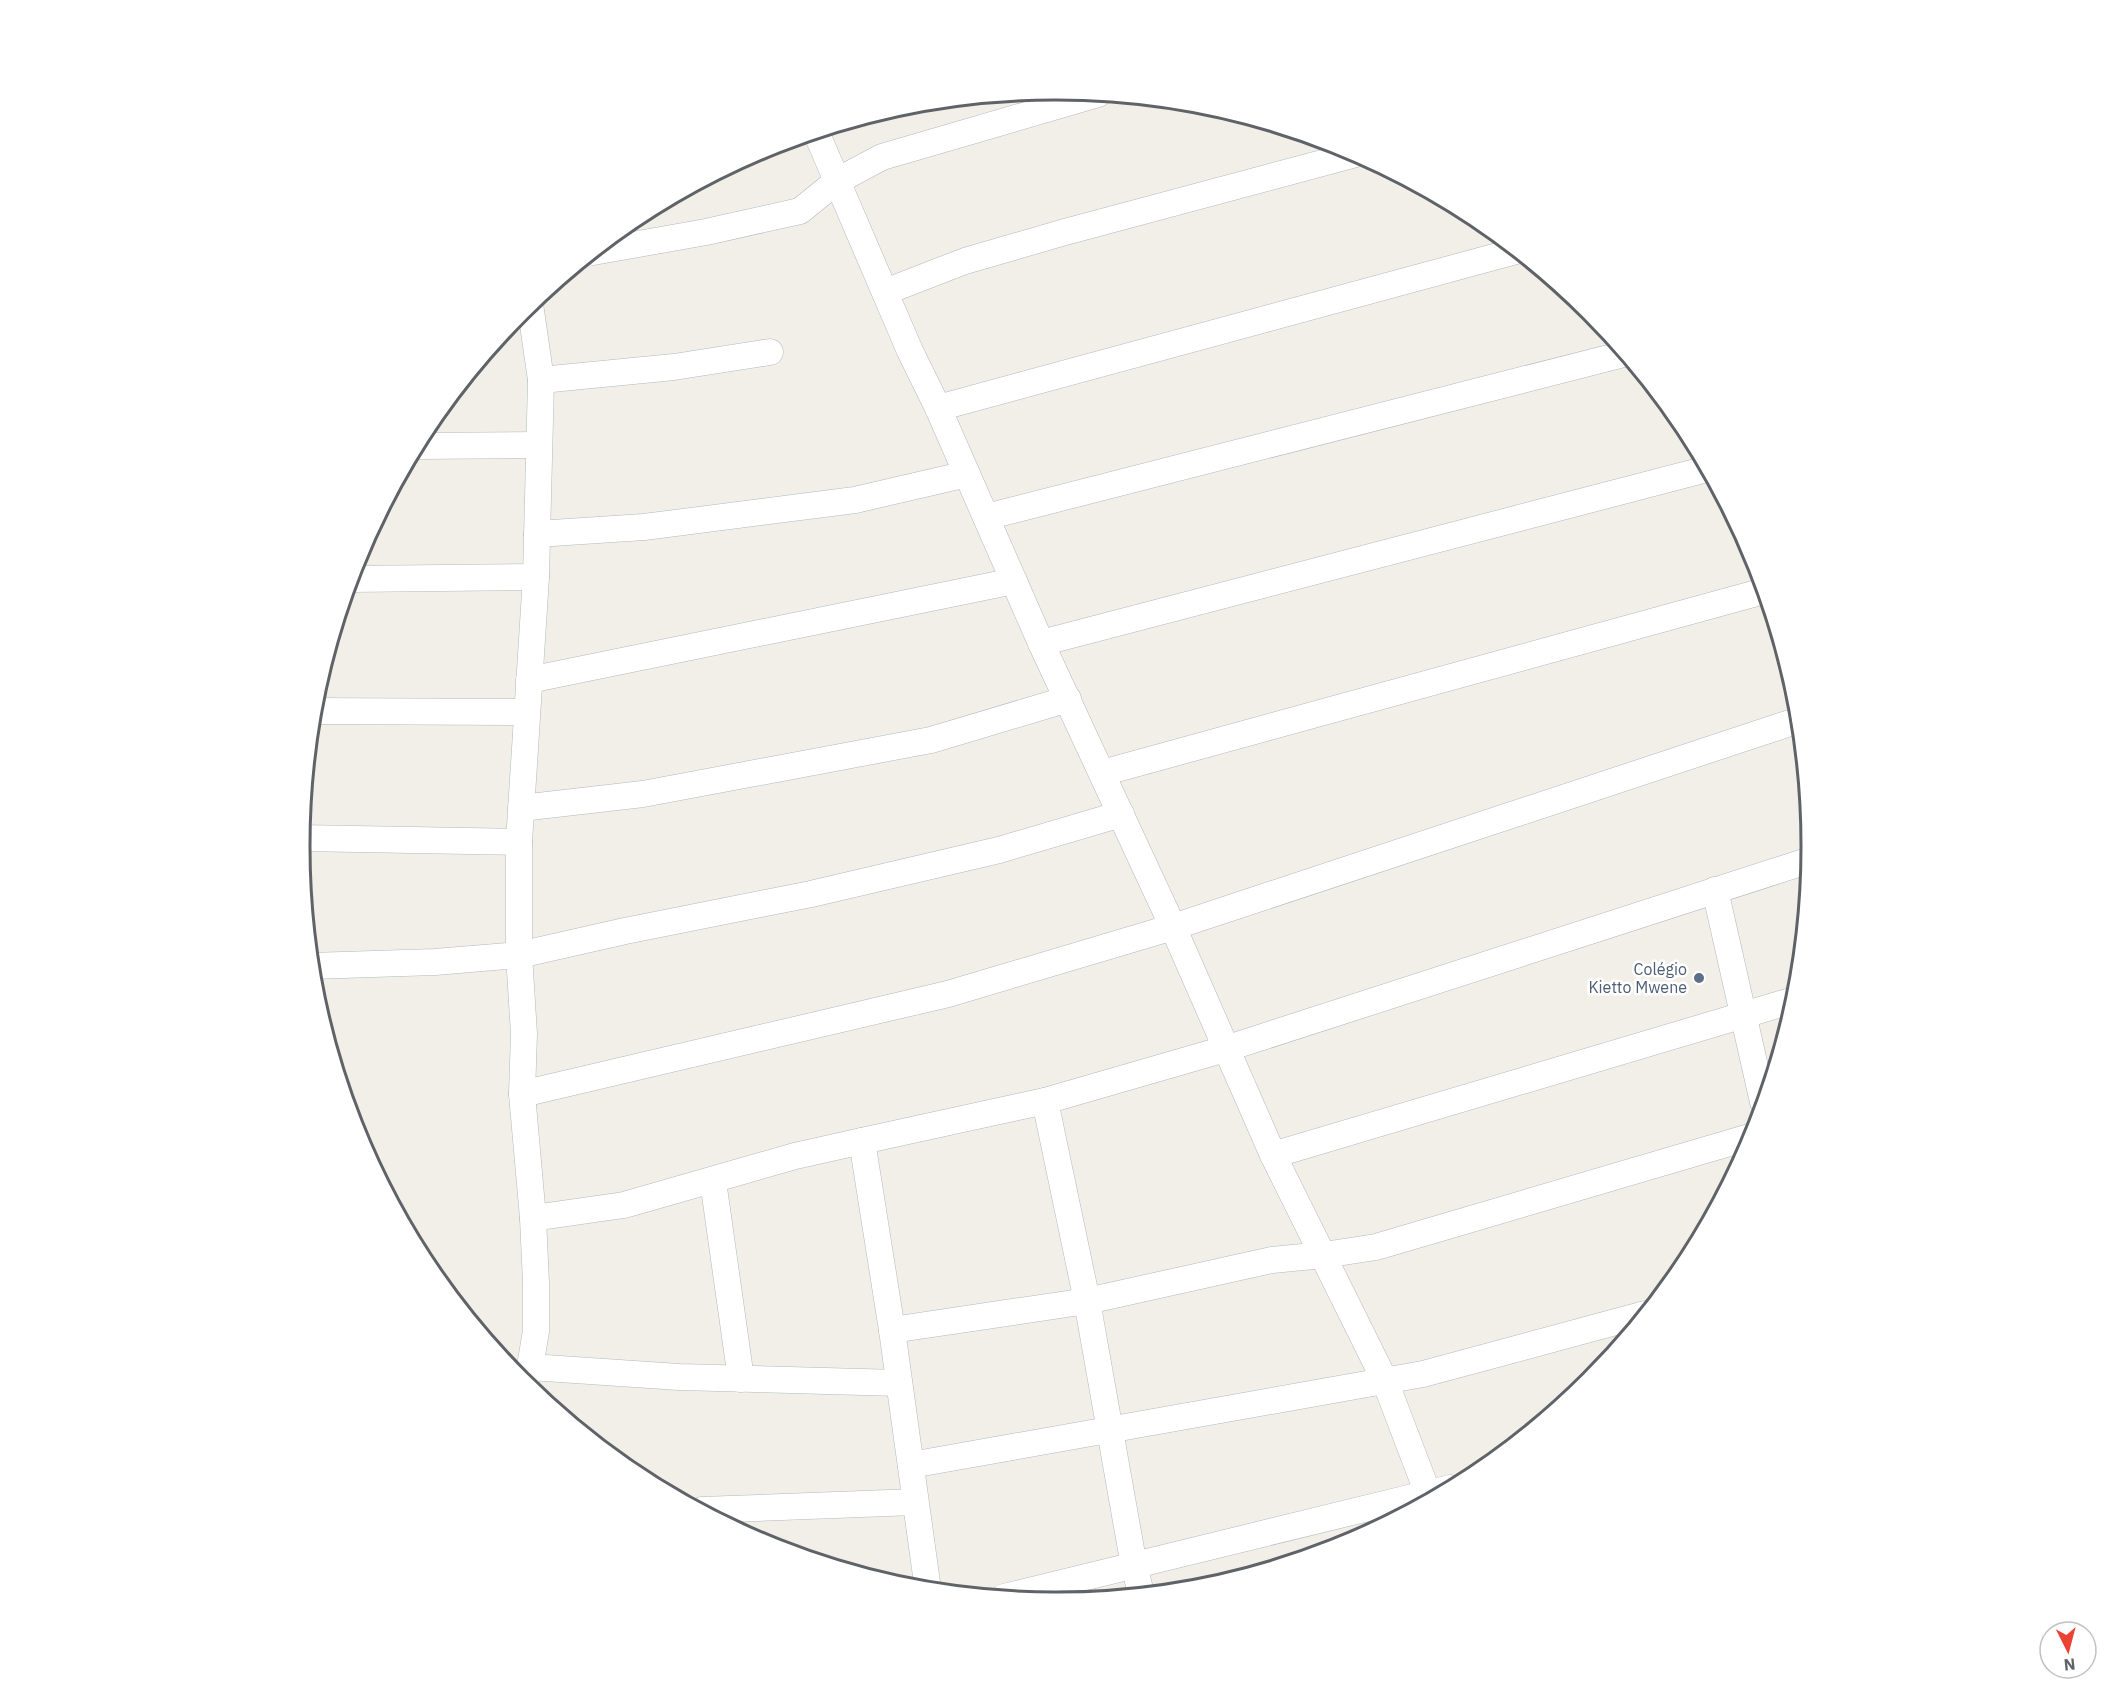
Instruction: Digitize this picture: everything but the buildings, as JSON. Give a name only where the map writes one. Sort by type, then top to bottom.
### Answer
[{"type":"street","points":[[609,249],[800,212],[837,181],[882,157],[1075,101]]},
{"type":"street","points":[[819,139],[1041,643],[1173,927],[1273,1155],[1324,1255],[1433,1489]]},
{"type":"street","points":[[885,292],[965,261],[1342,158]]},
{"type":"street","points":[[938,408],[1507,253]]},
{"type":"street","points":[[528,1372],[536,1331],[536,1283],[533,1218],[522,1094],[524,1034],[519,955],[519,842],[536,577],[541,380],[529,318]]},
{"type":"street","points":[[541,380],[674,367],[770,352]]},
{"type":"street","points":[[986,517],[1617,356]]},
{"type":"street","points":[[426,446],[538,445]]},
{"type":"street","points":[[1041,643],[1700,471]]},
{"type":"street","points":[[537,534],[644,527],[855,500],[967,474]]},
{"type":"street","points":[[359,579],[536,577]]},
{"type":"street","points":[[529,680],[1014,581]]},
{"type":"street","points":[[1102,772],[1756,593]]},
{"type":"street","points":[[522,808],[643,794],[932,740],[1068,699]]},
{"type":"street","points":[[322,711],[526,712]]},
{"type":"street","points":[[522,1094],[948,994],[1173,927],[1790,723]]},
{"type":"street","points":[[320,966],[435,962],[519,955],[625,931],[811,894],[999,850],[1121,814]]},
{"type":"street","points":[[310,838],[519,842]]},
{"type":"street","points":[[533,1218],[624,1205],[795,1156],[1045,1101],[1225,1049],[1800,863]]},
{"type":"street","points":[[1715,890],[1760,1089]]},
{"type":"street","points":[[1273,1155],[1783,1003]]},
{"type":"street","points":[[1045,1101],[1087,1300],[1134,1566],[1140,1586]]},
{"type":"street","points":[[892,1330],[1087,1300],[1272,1260],[1376,1247],[1740,1140]]},
{"type":"street","points":[[862,1141],[892,1330],[926,1580]]},
{"type":"street","points":[[712,1181],[741,1379]]},
{"type":"street","points":[[910,1465],[1423,1374],[1632,1318]]},
{"type":"street","points":[[530,1375],[899,1383]]},
{"type":"street","points":[[1029,1591],[1415,1499]]},
{"type":"street","points":[[715,1510],[915,1502]]},
{"type":"place","name":"Colégio Kietto Mwene","points":[[1699,978]]}]
